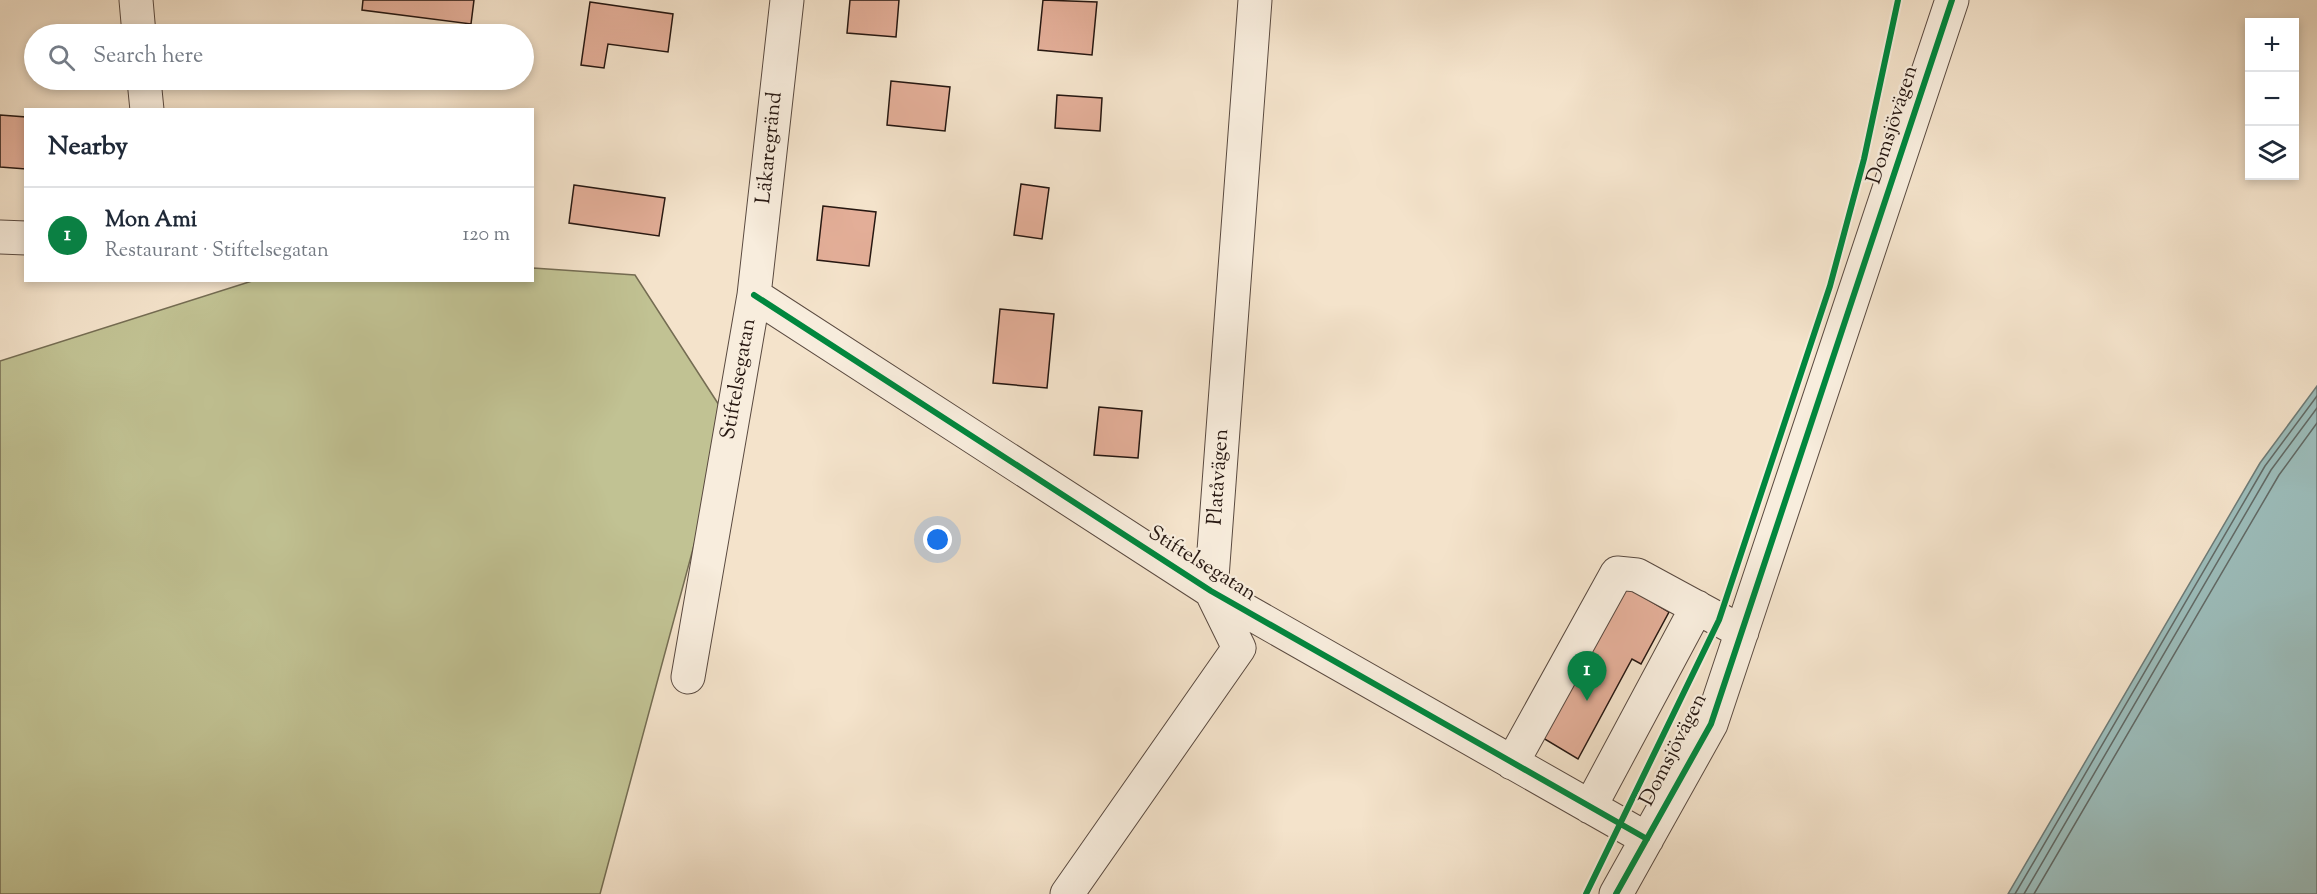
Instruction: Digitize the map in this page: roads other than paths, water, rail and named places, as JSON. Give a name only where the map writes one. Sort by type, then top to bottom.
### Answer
[{"type":"street","points":[[136,0],[138,24]]},
{"type":"street","name":"Läkaregränd","points":[[754,295],[786,0]]},
{"type":"street","name":"Platåvägen","points":[[1211,591],[1255,0]]},
{"type":"street","name":"Domsjövägen","points":[[1616,894],[1711,724],[1952,0]]},
{"type":"street","points":[[145,90],[147,108]]},
{"type":"street","points":[[0,237],[24,238]]},
{"type":"street","name":"Stiftelsegatan","points":[[687,677],[754,295],[1211,591],[1647,839]]},
{"type":"street","points":[[1512,763],[1617,573],[1637,575],[1742,632]]},
{"type":"street","points":[[1067,894],[1239,648],[1211,591]]},
{"type":"street","points":[[1590,807],[1696,607]]},
{"type":"water","points":[[2317,386],[2317,894],[2008,894],[2260,463]]},
{"type":"place","name":"Mon Ami","points":[[1587,701]]}]
